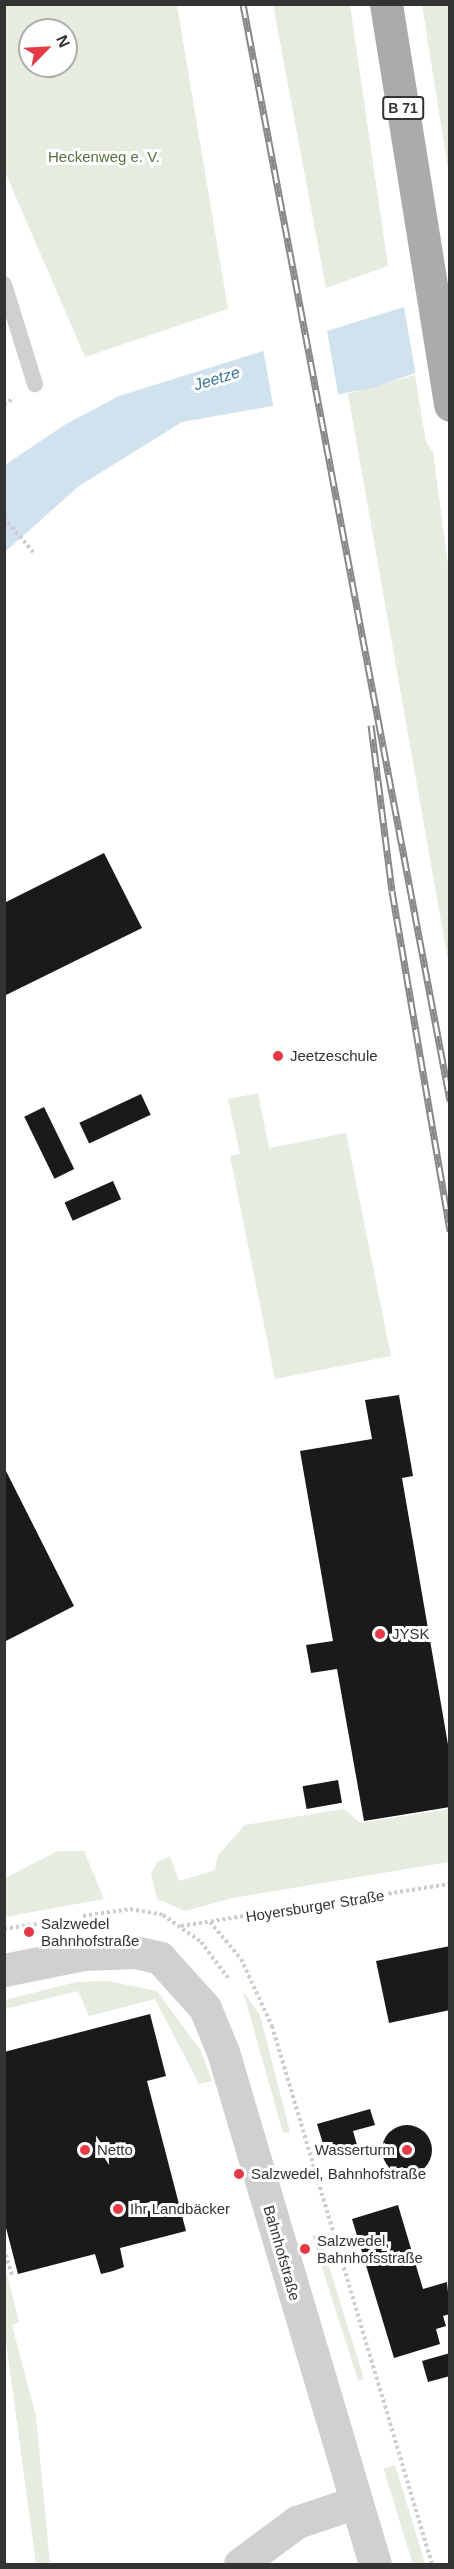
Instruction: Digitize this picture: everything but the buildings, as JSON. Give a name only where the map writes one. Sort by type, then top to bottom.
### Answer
[{"type":"main road","name":"B 71","points":[[386,4],[421,210],[450,405]]},
{"type":"street","name":"Bahnhofstraße","points":[[4,1970],[107,1951],[160,1958],[205,2008],[223,2052],[375,2565]]},
{"type":"street","points":[[240,2565],[297,2522],[356,2502]]},
{"type":"lane","points":[[4,284],[35,384]]},
{"type":"path","points":[[4,518],[33,552]]},
{"type":"path","name":"Hoyersburger Straße","points":[[181,1926],[450,1884]]},
{"type":"path","points":[[210,1922],[241,1959],[272,2026],[432,2565]]},
{"type":"path","points":[[4,2249],[12,2276]]},
{"type":"green space","name":"Heckenweg e. V.","points":[[4,5],[177,5],[228,309],[85,357],[5,172]]},
{"type":"green space","points":[[273,5],[350,5],[388,266],[326,288]]},
{"type":"green space","points":[[422,5],[449,5],[449,175]]},
{"type":"green space","points":[[415,375],[426,442],[433,452],[450,580],[449,966],[348,394]]},
{"type":"green space","points":[[258,1093],[269,1148],[346,1133],[391,1356],[275,1379],[230,1156],[240,1154],[228,1099]]},
{"type":"green space","points":[[344,1809],[360,1823],[449,1809],[449,1862],[233,1898],[185,1911],[157,1899],[151,1874],[157,1862],[170,1856],[179,1881],[215,1870],[218,1855],[245,1825]]},
{"type":"green space","points":[[58,1851],[84,1851],[104,1899],[5,1917],[5,1878]]},
{"type":"green space","points":[[108,1981],[157,1991],[201,2051],[212,2081],[199,2084],[155,1999],[89,2016],[78,1991],[5,2009],[5,2000],[76,1982]]},
{"type":"green space","points":[[243,1991],[260,2015],[290,2132],[283,2133]]},
{"type":"green space","points":[[319,2234],[364,2379],[358,2380],[312,2236]]},
{"type":"green space","points":[[5,2267],[19,2322],[12,2325],[36,2416],[50,2564],[36,2564],[5,2334]]},
{"type":"green space","points":[[395,2465],[425,2563],[413,2564],[384,2469]]},
{"type":"water","name":"Jeetze","points":[[449,293],[449,361],[373,388],[182,422],[79,486],[5,552],[5,465],[66,424],[119,396]]},
{"type":"pier","points":[[450,290],[450,364],[416,376],[404,307]]},
{"type":"pier","points":[[327,331],[339,397],[274,408],[262,342]]},
{"type":"railway","points":[[243,4],[450,1101]]},
{"type":"railway","points":[[371,725],[392,891],[450,1231]]},
{"type":"place","name":"Jeetzeschule","points":[[278,1056]]},
{"type":"place","name":"JYSK","points":[[380,1634]]},
{"type":"place","name":"Salzwedel Bahnhofstraße","points":[[29,1932]]},
{"type":"place","name":"Netto","points":[[85,2150]]},
{"type":"place","name":"Wasserturm","points":[[407,2150]]},
{"type":"place","name":"Salzwedel, Bahnhofstraße","points":[[239,2174]]},
{"type":"place","name":"Ihr Landbäcker","points":[[118,2209]]},
{"type":"place","name":"Salzwedel, Bahnhofsstraße","points":[[305,2249]]}]
